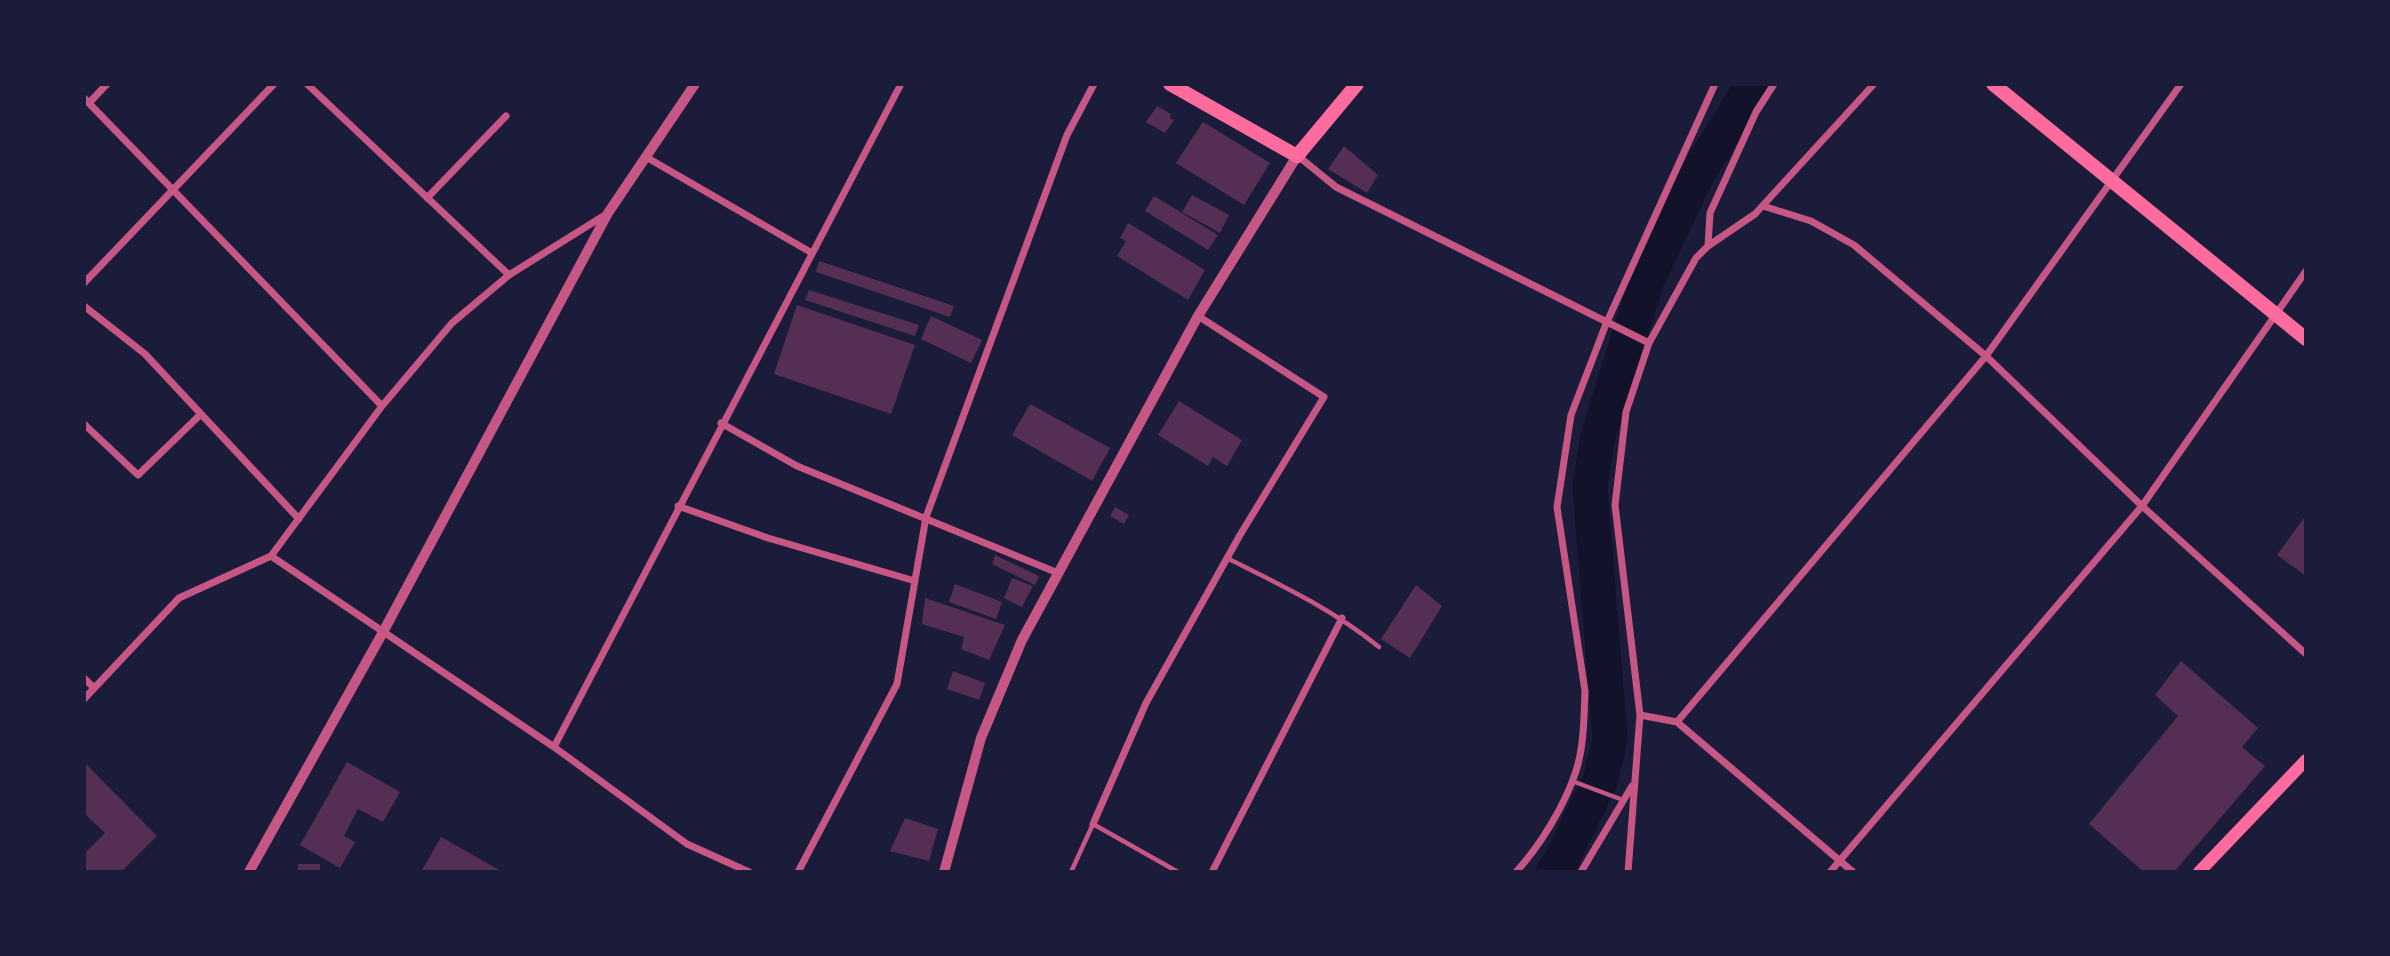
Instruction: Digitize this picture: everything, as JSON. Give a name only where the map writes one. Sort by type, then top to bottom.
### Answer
[{"type":"main road","points":[[1170,84],[1297,156],[1357,84]]},
{"type":"main road","points":[[1993,84],[2306,339]]},
{"type":"main road","points":[[2199,872],[2306,760]]},
{"type":"street","points":[[107,84],[87,100],[382,406]]},
{"type":"street","points":[[84,283],[274,84]]},
{"type":"street","points":[[307,84],[509,275]]},
{"type":"street","points":[[249,872],[382,634],[608,213],[695,84]]},
{"type":"street","points":[[554,747],[721,423],[901,84]]},
{"type":"street","points":[[798,872],[897,684],[926,517],[1067,135],[1094,84]]},
{"type":"street","points":[[1516,872],[1537,849],[1576,771],[1584,691],[1557,507],[1571,415],[1606,324],[1715,84]]},
{"type":"street","points":[[1708,246],[1710,213],[1756,112],[1774,84]]},
{"type":"street","points":[[1628,872],[1640,715],[1615,505],[1626,412],[1649,344],[1696,258],[1708,246],[1763,206],[1874,84]]},
{"type":"street","points":[[1677,722],[1986,356],[2181,84]]},
{"type":"street","points":[[427,198],[506,116]]},
{"type":"street","points":[[944,872],[981,738],[1022,640],[1198,316],[1297,156],[1336,187],[1649,344]]},
{"type":"street","points":[[646,157],[812,253]]},
{"type":"street","points":[[1763,206],[1811,221],[1854,245],[1986,356],[2142,506],[2306,654]]},
{"type":"street","points":[[84,699],[179,598],[271,556],[382,406],[452,323],[509,275],[608,213]]},
{"type":"street","points":[[1830,872],[2142,506],[2306,271]]},
{"type":"street","points":[[84,306],[145,354],[299,519]]},
{"type":"street","points":[[1093,824],[1146,703],[1227,558],[1325,397],[1198,316]]},
{"type":"street","points":[[84,424],[138,475],[201,414]]},
{"type":"street","points":[[721,423],[797,466],[1058,573]]},
{"type":"street","points":[[678,506],[768,538],[915,581]]},
{"type":"street","points":[[271,556],[382,634],[554,747],[687,845],[749,872]]},
{"type":"street","points":[[1212,872],[1342,618]]},
{"type":"street","points":[[84,678],[94,688]]},
{"type":"street","points":[[1640,715],[1677,722],[1853,872]]},
{"type":"street","points":[[1581,872],[1634,783]]},
{"type":"lane","points":[[1227,558],[1342,618],[1379,647]]},
{"type":"lane","points":[[1571,781],[1623,800]]},
{"type":"lane","points":[[1071,872],[1093,824],[1178,872]]},
{"type":"building","points":[[1157,106],[1171,114],[1170,118],[1174,120],[1165,133],[1146,122]]},
{"type":"building","points":[[1203,122],[1270,163],[1244,205],[1176,163]]},
{"type":"building","points":[[1344,146],[1378,175],[1367,193],[1328,169]]},
{"type":"building","points":[[1192,195],[1229,215],[1220,233],[1182,212]]},
{"type":"building","points":[[1154,196],[1218,235],[1208,250],[1145,211]]},
{"type":"building","points":[[1128,223],[1205,270],[1188,300],[1117,256],[1126,241],[1120,238]]},
{"type":"building","points":[[819,261],[954,306],[950,317],[816,272]]},
{"type":"building","points":[[809,290],[919,325],[915,336],[805,300]]},
{"type":"building","points":[[797,305],[915,345],[891,414],[774,374]]},
{"type":"building","points":[[931,316],[982,340],[971,363],[921,339]]},
{"type":"building","points":[[1179,401],[1242,440],[1227,466],[1213,457],[1208,466],[1158,435]]},
{"type":"building","points":[[1030,404],[1110,448],[1092,481],[1012,435]]},
{"type":"building","points":[[1115,507],[1129,515],[1124,524],[1110,516]]},
{"type":"building","points":[[2304,518],[2306,520],[2306,576],[2277,555]]},
{"type":"building","points":[[995,555],[1039,576],[1035,585],[992,564]]},
{"type":"building","points":[[1012,578],[1033,586],[1022,607],[1004,598]]},
{"type":"building","points":[[955,584],[1002,602],[996,619],[949,602]]},
{"type":"building","points":[[1416,585],[1442,606],[1410,658],[1381,639]]},
{"type":"building","points":[[925,598],[1005,625],[989,660],[961,649],[964,637],[922,624]]},
{"type":"building","points":[[2181,661],[2258,728],[2242,747],[2265,766],[2174,872],[2144,872],[2089,824],[2178,716],[2155,695]]},
{"type":"building","points":[[953,671],[985,683],[979,700],[947,689]]},
{"type":"building","points":[[84,762],[157,836],[121,872],[84,872],[84,854],[105,833],[84,813]]},
{"type":"building","points":[[347,762],[400,792],[383,822],[358,809],[344,836],[355,842],[340,868],[300,845]]},
{"type":"building","points":[[905,818],[938,829],[929,861],[890,851]]},
{"type":"building","points":[[441,837],[503,872],[421,872]]},
{"type":"building","points":[[298,864],[320,864],[320,872],[298,872]]},
{"type":"waterway","points":[[1553,872],[1559,865],[1600,781],[1610,740],[1590,487],[1598,436],[1647,280],[1697,175],[1753,84]]}]
